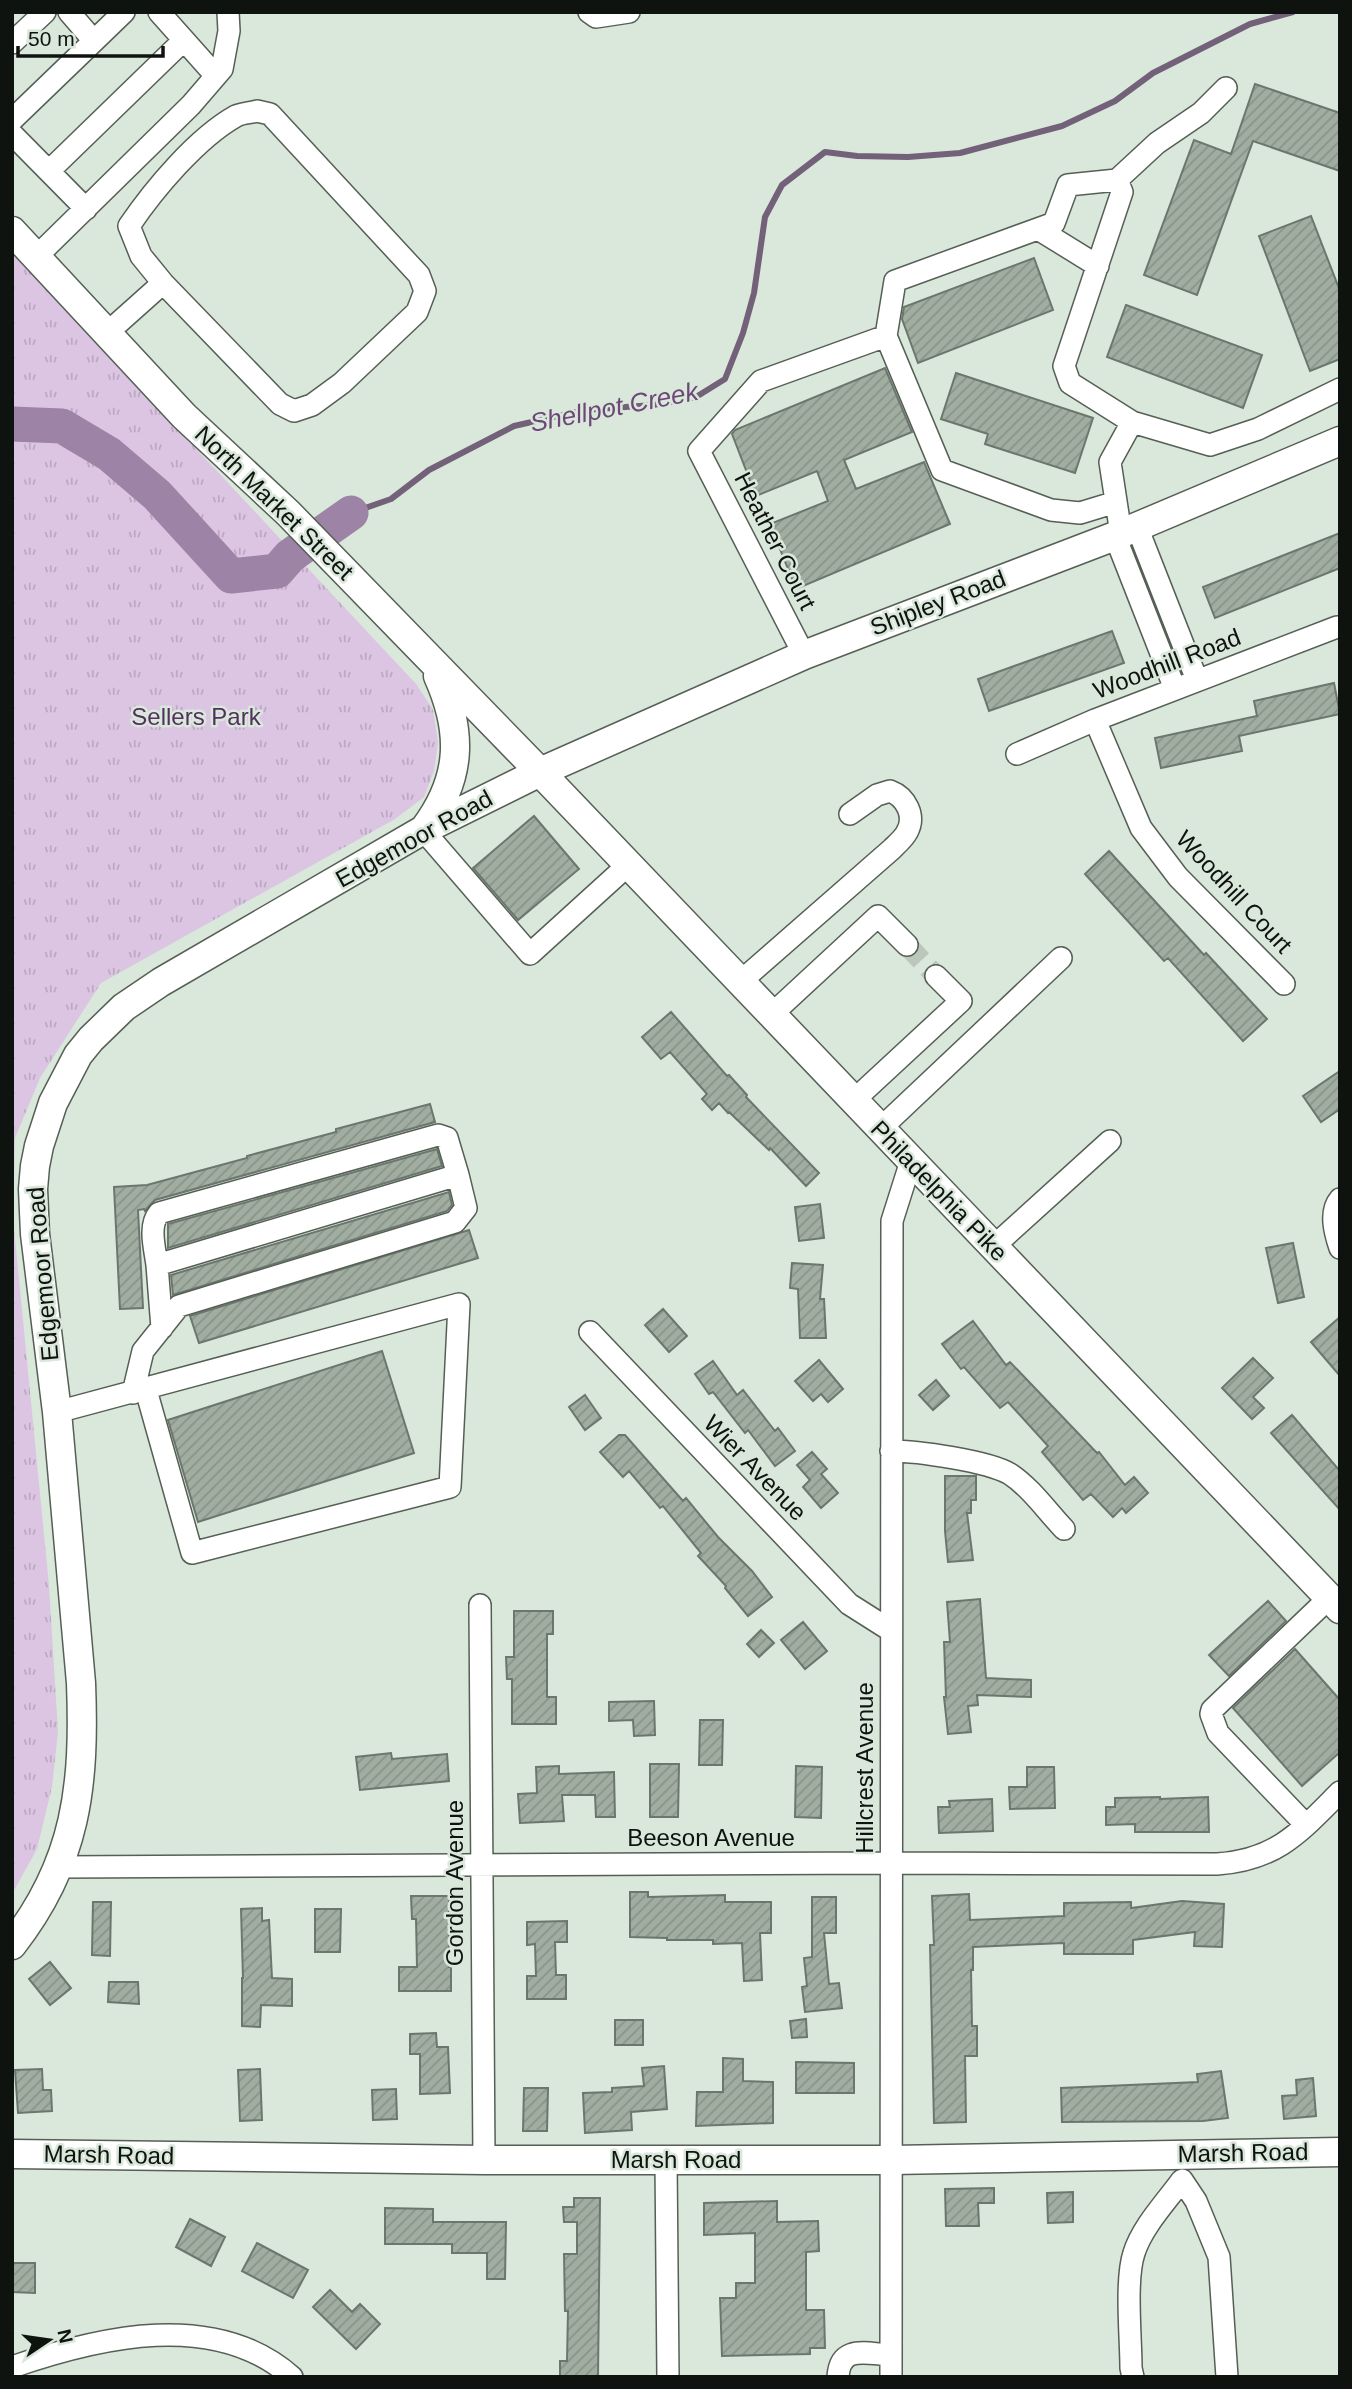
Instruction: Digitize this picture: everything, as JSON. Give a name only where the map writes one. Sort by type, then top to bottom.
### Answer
[{"type":"main road","name":"North Market Street","points":[[12,231],[184,416],[288,513],[540,772]]},
{"type":"main road","name":"Shipley Road","points":[[540,772],[804,655],[1124,532],[1340,442]]},
{"type":"main road","points":[[424,830],[439,810],[449,789],[456,762],[453,716],[433,664]]},
{"type":"main road","name":"Edgemoor Road","points":[[12,1945],[39,1908],[68,1842],[79,1791],[83,1725],[57,1412],[35,1234],[33,1189],[39,1146],[53,1103],[78,1055],[124,1007],[162,982],[424,830],[540,772]]},
{"type":"main road","name":"Philadelphia Pike","points":[[540,772],[1334,1604]]},
{"type":"main road","name":"Marsh Road","points":[[12,2154],[484,2160],[892,2160],[1182,2167],[1340,2151]]},
{"type":"street","points":[[12,43],[45,12]]},
{"type":"street","points":[[69,12],[94,41]]},
{"type":"street","points":[[12,120],[124,12]]},
{"type":"street","points":[[159,12],[216,76]]},
{"type":"street","points":[[36,257],[191,105],[222,69],[229,31],[228,12]]},
{"type":"street","points":[[589,12],[596,17],[629,12]]},
{"type":"street","points":[[49,171],[184,40]]},
{"type":"street","points":[[1116,502],[1080,513],[1051,510],[942,470],[886,335],[895,281],[1054,223],[1068,185],[1117,180],[1157,143],[1200,113],[1226,88]]},
{"type":"street","points":[[257,111],[270,114],[419,275],[425,291],[417,312],[342,383],[312,405],[295,411],[280,404],[163,283],[141,256],[129,226],[147,199],[205,138],[238,115],[257,111]]},
{"type":"street","points":[[12,134],[86,209]]},
{"type":"street","points":[[1117,180],[1122,192],[1064,366],[1070,383],[1132,422],[1210,445],[1258,429],[1340,389]]},
{"type":"street","points":[[1038,229],[1097,266]]},
{"type":"street","points":[[107,333],[163,283]]},
{"type":"street","name":"Heather Court","points":[[804,655],[699,451],[761,381],[886,335]]},
{"type":"street","points":[[1132,422],[1110,462],[1116,502],[1175,689]]},
{"type":"street","points":[[1124,532],[1197,680]]},
{"type":"street","name":"Woodhill Road","points":[[1017,754],[1095,720],[1337,627]]},
{"type":"street","name":"Woodhill Court","points":[[1095,720],[1141,828],[1178,877],[1284,984]]},
{"type":"street","points":[[740,982],[906,834],[910,815],[900,796],[890,791],[877,794],[850,814]]},
{"type":"street","points":[[424,830],[530,954],[628,864]]},
{"type":"street","points":[[771,1015],[878,916],[907,945]]},
{"type":"street","points":[[880,1129],[1061,958]]},
{"type":"street","points":[[853,1101],[961,1001],[936,976]]},
{"type":"street","points":[[57,1412],[139,1392],[459,1304],[450,1487],[192,1553],[139,1392],[143,1351],[162,1328],[179,1306],[455,1222],[466,1208],[447,1138],[438,1135],[159,1213],[153,1230],[162,1328]]},
{"type":"street","points":[[993,1247],[1110,1141]]},
{"type":"street","name":"Hillcrest Avenue","points":[[891,2377],[892,1221],[911,1161]]},
{"type":"street","points":[[157,1265],[458,1175]]},
{"type":"street","points":[[1338,1202],[1334,1229],[1340,1248]]},
{"type":"street","name":"Wier Avenue","points":[[590,1332],[849,1604],[890,1630]]},
{"type":"street","points":[[891,1451],[913,1451],[998,1468],[1020,1482],[1064,1529]]},
{"type":"street","points":[[1307,1825],[1218,1732],[1212,1720],[1212,1710],[1334,1604]]},
{"type":"street","name":"Gordon Avenue","points":[[480,1605],[484,2160]]},
{"type":"street","name":"Beeson Avenue","points":[[59,1867],[1231,1863],[1279,1847],[1307,1825],[1340,1792]]},
{"type":"street","points":[[666,2160],[668,2377]]},
{"type":"street","points":[[1133,2377],[1132,2262],[1143,2234],[1182,2167]]},
{"type":"street","points":[[1182,2167],[1219,2257],[1227,2377]]},
{"type":"street","points":[[12,2367],[68,2349],[100,2343],[184,2335],[233,2343],[258,2354],[292,2377]]},
{"type":"street","points":[[838,2377],[839,2365],[845,2356],[852,2353],[891,2355]]},
{"type":"green space","name":"Sellers Park","points":[[12,252],[417,685],[433,710],[438,742],[434,771],[424,797],[395,819],[101,983],[40,1078],[15,1138],[13,1218],[49,1586],[58,1732],[52,1787],[37,1849],[12,1894]]},
{"type":"building","points":[[1255,84],[1340,113],[1340,171],[1253,141],[1197,295],[1144,275],[1194,140],[1231,154]]},
{"type":"building","points":[[1311,216],[1340,291],[1340,359],[1310,371],[1259,236]]},
{"type":"building","points":[[1034,258],[1053,310],[918,363],[902,319],[904,307]]},
{"type":"building","points":[[1126,305],[1262,355],[1243,408],[1107,357]]},
{"type":"building","points":[[885,368],[912,432],[844,460],[856,489],[924,462],[950,524],[796,589],[770,524],[828,501],[817,471],[756,496],[732,434],[735,430]]},
{"type":"building","points":[[956,373],[1093,418],[1075,473],[985,444],[988,434],[941,419]]},
{"type":"building","points":[[1340,533],[1340,568],[1215,618],[1203,587]]},
{"type":"building","points":[[1112,631],[1124,663],[989,711],[978,679]]},
{"type":"building","points":[[1334,683],[1340,714],[1239,736],[1242,751],[1161,768],[1155,738],[1257,716],[1254,701]]},
{"type":"building","points":[[534,816],[579,869],[518,920],[473,868]]},
{"type":"building","points":[[1109,851],[1267,1019],[1243,1041],[1168,958],[1164,961],[1085,874]]},
{"type":"building","points":[[671,1012],[746,1097],[819,1173],[806,1186],[770,1148],[769,1150],[719,1103],[712,1110],[702,1099],[707,1094],[670,1052],[661,1059],[642,1037]]},
{"type":"building","points":[[1340,1071],[1340,1109],[1321,1122],[1303,1096]]},
{"type":"building","points":[[430,1104],[435,1122],[155,1200],[145,1211],[138,1210],[143,1308],[120,1309],[114,1187],[147,1185]]},
{"type":"building","points":[[437,1149],[442,1166],[168,1248],[168,1224]]},
{"type":"building","points":[[449,1192],[452,1205],[447,1211],[173,1295],[171,1275]]},
{"type":"building","points":[[820,1204],[824,1238],[799,1241],[795,1207]]},
{"type":"building","points":[[469,1230],[478,1258],[199,1343],[190,1316]]},
{"type":"building","points":[[1293,1243],[1304,1297],[1278,1303],[1266,1248]]},
{"type":"building","points":[[792,1263],[823,1265],[820,1299],[824,1299],[826,1338],[800,1338],[798,1289],[790,1288]]},
{"type":"building","points":[[663,1309],[687,1336],[669,1352],[645,1325]]},
{"type":"building","points":[[1340,1317],[1340,1376],[1311,1342]]},
{"type":"building","points":[[973,1321],[1006,1365],[1010,1362],[1097,1453],[1099,1452],[1125,1485],[1134,1477],[1148,1493],[1126,1513],[1122,1508],[1113,1517],[1091,1494],[1083,1500],[1042,1452],[1048,1446],[1008,1402],[1000,1408],[964,1367],[961,1369],[942,1344]]},
{"type":"building","points":[[382,1351],[414,1453],[198,1522],[168,1420]]},
{"type":"building","points":[[1253,1358],[1273,1378],[1253,1397],[1264,1408],[1252,1419],[1222,1388]]},
{"type":"building","points":[[819,1360],[843,1389],[828,1402],[821,1394],[813,1401],[795,1381]]},
{"type":"building","points":[[713,1361],[737,1395],[743,1390],[775,1431],[778,1428],[795,1451],[775,1466],[748,1430],[745,1433],[713,1392],[709,1394],[695,1374]]},
{"type":"building","points":[[936,1380],[949,1396],[933,1410],[919,1395]]},
{"type":"building","points":[[585,1395],[601,1418],[585,1430],[569,1407]]},
{"type":"building","points":[[1292,1415],[1340,1471],[1340,1510],[1271,1433]]},
{"type":"building","points":[[619,1435],[625,1435],[683,1501],[686,1498],[772,1597],[748,1616],[726,1586],[698,1556],[701,1553],[663,1506],[660,1508],[629,1471],[623,1477],[600,1452]]},
{"type":"building","points":[[812,1452],[827,1469],[821,1474],[838,1493],[821,1508],[803,1487],[810,1480],[797,1465]]},
{"type":"building","points":[[945,1476],[976,1476],[976,1500],[971,1500],[971,1513],[967,1513],[973,1560],[948,1562]]},
{"type":"building","points":[[980,1599],[986,1678],[1031,1680],[1031,1697],[977,1695],[978,1705],[968,1706],[971,1732],[948,1734],[944,1697],[944,1642],[950,1642],[947,1602]]},
{"type":"building","points":[[1268,1601],[1286,1621],[1229,1676],[1209,1655]]},
{"type":"building","points":[[514,1611],[553,1611],[553,1634],[547,1634],[547,1697],[556,1697],[556,1724],[512,1724],[512,1679],[507,1679],[506,1657],[514,1657]]},
{"type":"building","points":[[803,1622],[827,1651],[805,1669],[781,1640]]},
{"type":"building","points":[[761,1630],[774,1643],[759,1657],[747,1644]]},
{"type":"building","points":[[1295,1649],[1340,1700],[1340,1752],[1302,1786],[1233,1708]]},
{"type":"building","points":[[654,1701],[655,1735],[634,1736],[633,1720],[609,1721],[609,1702]]},
{"type":"building","points":[[700,1720],[723,1720],[722,1765],[699,1765]]},
{"type":"building","points":[[391,1753],[392,1759],[447,1754],[449,1781],[360,1790],[356,1757]]},
{"type":"building","points":[[650,1764],[679,1764],[678,1817],[650,1817]]},
{"type":"building","points":[[559,1766],[559,1774],[614,1772],[615,1817],[596,1817],[595,1795],[562,1795],[564,1821],[520,1823],[518,1794],[537,1793],[536,1767]]},
{"type":"building","points":[[796,1766],[822,1767],[821,1818],[795,1817]]},
{"type":"building","points":[[1027,1767],[1054,1767],[1055,1808],[1010,1809],[1009,1787],[1027,1787]]},
{"type":"building","points":[[1208,1797],[1209,1832],[1135,1832],[1135,1824],[1106,1825],[1106,1807],[1115,1807],[1115,1798]]},
{"type":"building","points":[[992,1799],[993,1831],[939,1833],[938,1807],[950,1807],[949,1801]]},
{"type":"building","points":[[630,1892],[648,1892],[648,1897],[725,1895],[725,1902],[771,1902],[771,1933],[760,1933],[762,1980],[744,1981],[742,1943],[713,1944],[713,1940],[630,1937]]},
{"type":"building","points":[[969,1894],[970,1920],[1064,1916],[1064,1903],[1131,1902],[1131,1908],[1182,1901],[1224,1904],[1222,1947],[1194,1946],[1195,1932],[1133,1940],[1133,1954],[1064,1954],[1064,1943],[973,1947],[972,2026],[977,2026],[977,2056],[965,2056],[966,2122],[934,2123],[930,1945],[934,1945],[932,1896]]},
{"type":"building","points":[[411,1896],[449,1896],[451,1991],[399,1991],[399,1967],[417,1967],[416,1919],[412,1919]]},
{"type":"building","points":[[812,1897],[836,1897],[836,1933],[824,1933],[829,1984],[839,1983],[842,2008],[805,2012],[802,1987],[807,1986],[804,1958],[812,1957]]},
{"type":"building","points":[[93,1902],[111,1902],[110,1956],[92,1955]]},
{"type":"building","points":[[262,1908],[262,1921],[269,1920],[272,1978],[292,1979],[292,2006],[261,2005],[260,2027],[242,2026],[241,1909]]},
{"type":"building","points":[[315,1909],[341,1909],[340,1952],[315,1952]]},
{"type":"building","points":[[567,1921],[567,1942],[555,1942],[556,1975],[566,1975],[566,1999],[527,1999],[527,1976],[536,1976],[535,1944],[527,1945],[527,1922]]},
{"type":"building","points":[[50,1962],[71,1988],[50,2005],[29,1979]]},
{"type":"building","points":[[109,1982],[138,1982],[139,2004],[108,2002]]},
{"type":"building","points":[[806,2019],[807,2037],[792,2038],[790,2021]]},
{"type":"building","points":[[615,2020],[643,2020],[643,2045],[615,2045]]},
{"type":"building","points":[[436,2033],[437,2047],[448,2047],[450,2093],[420,2094],[420,2054],[410,2054],[410,2034]]},
{"type":"building","points":[[723,2058],[743,2059],[743,2081],[773,2082],[773,2123],[696,2126],[697,2092],[723,2092]]},
{"type":"building","points":[[796,2062],[854,2063],[854,2093],[796,2093]]},
{"type":"building","points":[[664,2066],[667,2109],[631,2112],[632,2130],[585,2133],[583,2093],[612,2092],[612,2088],[644,2086],[642,2068]]},
{"type":"building","points":[[42,2069],[43,2090],[51,2090],[52,2111],[18,2113],[15,2070]]},
{"type":"building","points":[[260,2069],[262,2120],[240,2121],[238,2070]]},
{"type":"building","points":[[1221,2071],[1228,2118],[1203,2121],[1062,2122],[1061,2088],[1198,2082],[1197,2074]]},
{"type":"building","points":[[1313,2078],[1316,2116],[1284,2119],[1282,2096],[1297,2095],[1296,2080]]},
{"type":"building","points":[[524,2088],[548,2088],[547,2131],[523,2131]]},
{"type":"building","points":[[396,2089],[397,2119],[373,2120],[372,2090]]},
{"type":"building","points":[[994,2188],[994,2203],[978,2203],[979,2226],[946,2226],[945,2189]]},
{"type":"building","points":[[1073,2192],[1073,2222],[1048,2223],[1047,2193]]},
{"type":"building","points":[[574,2198],[600,2198],[598,2377],[560,2377],[560,2361],[567,2361],[568,2311],[565,2311],[564,2254],[577,2254],[577,2222],[564,2222],[563,2207],[574,2207]]},
{"type":"building","points":[[777,2201],[777,2222],[818,2221],[819,2251],[806,2252],[806,2310],[824,2310],[825,2348],[810,2348],[810,2354],[722,2356],[720,2298],[736,2298],[736,2283],[755,2283],[755,2233],[704,2235],[704,2203]]},
{"type":"building","points":[[385,2208],[433,2209],[433,2222],[506,2222],[505,2279],[487,2279],[487,2253],[452,2253],[452,2244],[385,2244]]},
{"type":"building","points":[[190,2219],[225,2237],[211,2266],[176,2247]]},
{"type":"building","points":[[257,2243],[308,2270],[293,2298],[242,2271]]},
{"type":"building","points":[[12,2263],[35,2263],[35,2293],[12,2292]]},
{"type":"building","points":[[330,2290],[352,2312],[360,2304],[380,2324],[356,2349],[313,2307]]},
{"type":"waterway","name":"Shellpot Creek","points":[[351,513],[391,499],[429,470],[514,426],[585,410],[653,405],[696,397],[725,379],[743,333],[754,293],[765,217],[782,185],[825,152],[908,157],[960,153],[1062,126],[1115,101],[1153,73],[1250,24],[1293,12]]},
{"type":"waterway","name":"Shellpot Creek","points":[[12,424],[62,426],[109,454],[157,495],[231,576],[277,571],[290,556],[351,513]]},
{"type":"tunnel","points":[[907,945],[936,976]]}]
